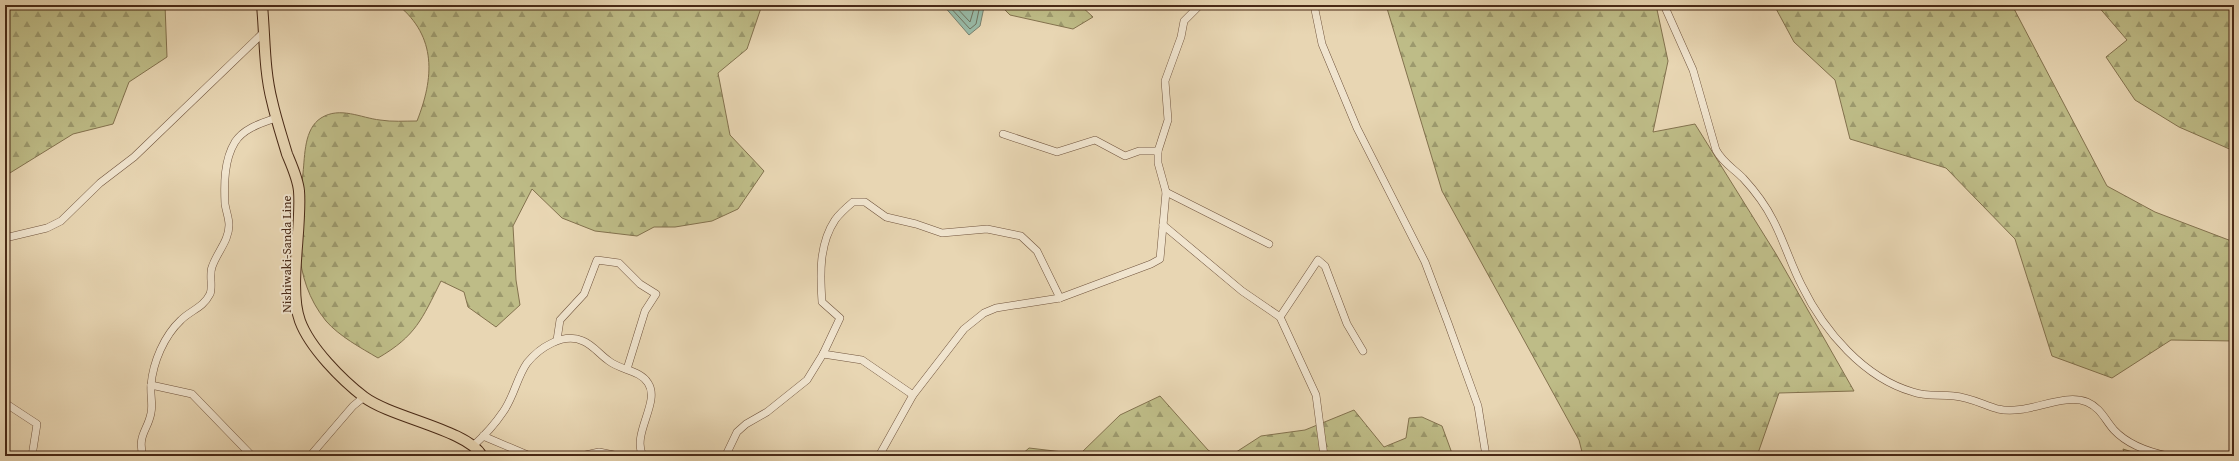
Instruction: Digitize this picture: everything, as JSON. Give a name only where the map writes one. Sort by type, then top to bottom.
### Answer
[{"type":"main road","name":"Nishiwaki-Sanda Line","points":[[262,5],[267,71],[276,118],[299,189],[300,207],[296,286],[299,319],[304,331],[315,348],[364,397],[391,412],[459,437],[473,446],[482,456]]},
{"type":"street","points":[[879,456],[913,395],[964,329],[984,313],[996,308],[1060,298],[1151,264],[1160,259],[1166,192],[1158,162],[1158,151],[1168,120],[1165,81],[1181,37],[1184,21],[1200,5]]},
{"type":"street","points":[[1314,5],[1322,44],[1354,120],[1425,262],[1478,406],[1486,456]]},
{"type":"street","points":[[1664,5],[1693,70],[1716,150],[1721,158],[1743,178],[1773,219],[1802,286],[1824,323],[1840,343],[1867,368],[1890,384],[1912,392],[1927,396],[1956,396],[1999,409],[2020,411],[2076,400],[2088,402],[2103,413],[2114,430],[2144,450],[2168,456]]},
{"type":"street","points":[[5,238],[47,228],[61,221],[100,183],[134,157],[264,32]]},
{"type":"street","points":[[143,456],[141,448],[143,431],[151,413],[151,385],[156,364],[165,340],[181,320],[200,307],[211,292],[212,267],[228,236],[229,224],[224,176],[229,153],[236,141],[246,131],[276,118]]},
{"type":"street","points":[[1003,134],[1057,152],[1095,140],[1125,156],[1139,151],[1158,151]]},
{"type":"street","points":[[1166,192],[1268,244]]},
{"type":"street","points":[[717,456],[728,456],[737,432],[746,424],[767,412],[807,380],[823,354],[840,318],[822,302],[820,275],[824,245],[836,219],[853,202],[865,202],[886,217],[916,224],[942,233],[987,229],[1021,236],[1037,252],[1060,298]]},
{"type":"street","points":[[1163,225],[1242,292],[1280,317],[1316,395],[1324,456]]},
{"type":"street","points":[[557,340],[557,329],[560,320],[584,294],[597,260],[619,263],[640,284],[656,294],[645,311],[627,369]]},
{"type":"street","points":[[1280,317],[1318,260],[1325,266],[1347,324],[1363,351]]},
{"type":"street","points":[[473,446],[503,412],[515,391],[527,364],[536,353],[557,340],[571,338],[582,340],[610,362],[627,369],[648,382],[652,392],[640,439],[640,449],[644,456]]},
{"type":"street","points":[[823,354],[862,360],[913,395]]},
{"type":"street","points":[[151,385],[192,394],[252,456]]},
{"type":"street","points":[[310,456],[353,406],[364,397]]},
{"type":"street","points":[[5,404],[37,424],[36,443],[32,456]]},
{"type":"street","points":[[483,436],[530,456]]},
{"type":"street","points":[[581,456],[599,452],[619,456]]},
{"type":"green space","points":[[5,5],[165,5],[167,57],[129,82],[113,124],[73,134],[5,176]]},
{"type":"green space","points":[[398,5],[762,5],[747,49],[718,73],[730,135],[764,171],[738,209],[712,221],[675,227],[654,227],[637,236],[595,231],[562,218],[532,189],[513,226],[516,280],[520,305],[496,327],[468,307],[464,292],[441,281],[417,326],[401,342],[378,358],[337,332],[326,321],[315,304],[307,287],[302,269],[298,231],[299,212],[306,143],[311,129],[321,118],[336,113],[343,113],[385,121],[417,121],[423,105],[429,74],[426,44],[411,17]]},
{"type":"green space","points":[[1000,5],[1080,5],[1093,17],[1073,29],[1010,15]]},
{"type":"green space","points":[[1386,5],[1656,5],[1668,61],[1653,132],[1695,124],[1776,254],[1854,391],[1779,393],[1757,456],[1583,456],[1579,440],[1442,191]]},
{"type":"green space","points":[[1774,5],[2012,5],[2107,186],[2155,212],[2234,242],[2234,341],[2171,340],[2112,378],[2052,356],[2015,239],[1946,168],[1850,139],[1835,80],[1794,42]]},
{"type":"green space","points":[[2097,5],[2234,5],[2234,151],[2179,127],[2135,100],[2106,57],[2127,40]]},
{"type":"green space","points":[[1160,396],[1208,450],[1217,456],[1020,456],[1029,448],[1080,454],[1120,415]]},
{"type":"green space","points":[[1354,410],[1384,447],[1406,438],[1409,418],[1422,417],[1442,426],[1453,456],[1230,456],[1261,436],[1305,430]]},
{"type":"green space","points":[[2123,449],[2145,456],[2125,456]]},
{"type":"water","points":[[943,5],[983,5],[984,7],[980,26],[969,35]]}]
